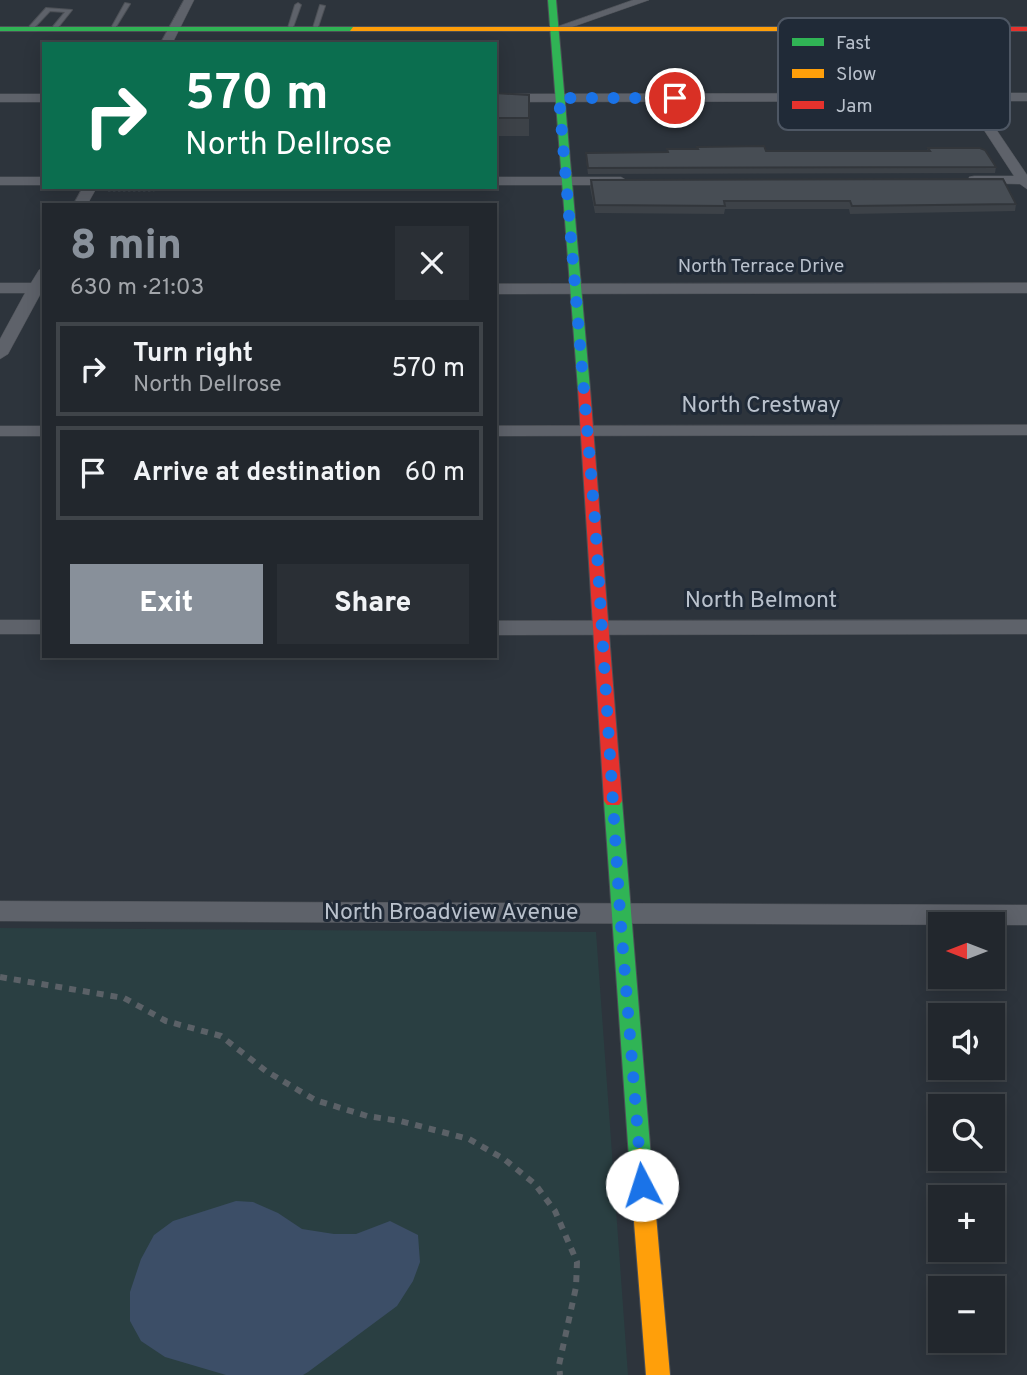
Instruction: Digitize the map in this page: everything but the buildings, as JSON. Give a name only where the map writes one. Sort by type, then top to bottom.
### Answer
[{"type":"street","points":[[169,37],[189,0]]},
{"type":"street","points":[[552,0],[603,628],[620,913],[658,1375]]},
{"type":"street","points":[[554,30],[644,0]]},
{"type":"street","points":[[0,29],[112,29],[169,37],[289,30],[778,30]]},
{"type":"street","points":[[497,98],[778,97]]},
{"type":"street","points":[[0,98],[42,98]]},
{"type":"street","points":[[991,130],[1026,182]]},
{"type":"street","points":[[954,180],[1026,182]]},
{"type":"street","points":[[0,181],[42,181]]},
{"type":"street","points":[[497,185],[636,181]]},
{"type":"street","points":[[0,288],[40,288]]},
{"type":"street","points":[[0,354],[40,288]]},
{"type":"street","name":"North Terrace Drive","points":[[497,289],[1027,288]]},
{"type":"street","name":"North Crestway","points":[[497,431],[1027,430]]},
{"type":"street","points":[[0,431],[42,431]]},
{"type":"street","points":[[0,627],[42,627]]},
{"type":"street","name":"North Belmont","points":[[497,628],[1027,627]]},
{"type":"street","name":"North Broadview Avenue","points":[[0,911],[1027,915]]},
{"type":"lane","points":[[112,29],[127,4]]},
{"type":"lane","points":[[289,30],[298,5]]},
{"type":"lane","points":[[314,30],[322,6]]},
{"type":"lane","points":[[30,29],[48,9],[69,10],[54,29]]},
{"type":"path","points":[[0,977],[124,998],[166,1021],[221,1036],[266,1071],[315,1100],[367,1116],[400,1121],[470,1139],[504,1159],[535,1184],[555,1211],[577,1262],[576,1287],[559,1365],[560,1375]]},
{"type":"green space","points":[[0,928],[596,932],[628,1375],[0,1375]]},
{"type":"water","points":[[236,1201],[253,1202],[278,1213],[302,1229],[334,1234],[356,1234],[390,1221],[418,1235],[420,1262],[413,1281],[397,1306],[303,1375],[226,1375],[165,1357],[141,1341],[130,1321],[130,1292],[141,1259],[154,1235],[173,1221]]},
{"type":"traffic: fast","points":[[552,0],[584,389]]},
{"type":"traffic: fast","points":[[0,29],[353,29]]},
{"type":"traffic: fast","points":[[613,801],[640,1158]]},
{"type":"traffic: slow","points":[[353,29],[778,29]]},
{"type":"traffic: slow","points":[[640,1158],[658,1375]]},
{"type":"traffic: jam","points":[[1010,29],[1027,29]]},
{"type":"traffic: jam","points":[[584,389],[613,801]]},
{"type":"route","points":[[642,1185],[620,913],[595,521],[559,98],[675,98]]}]
